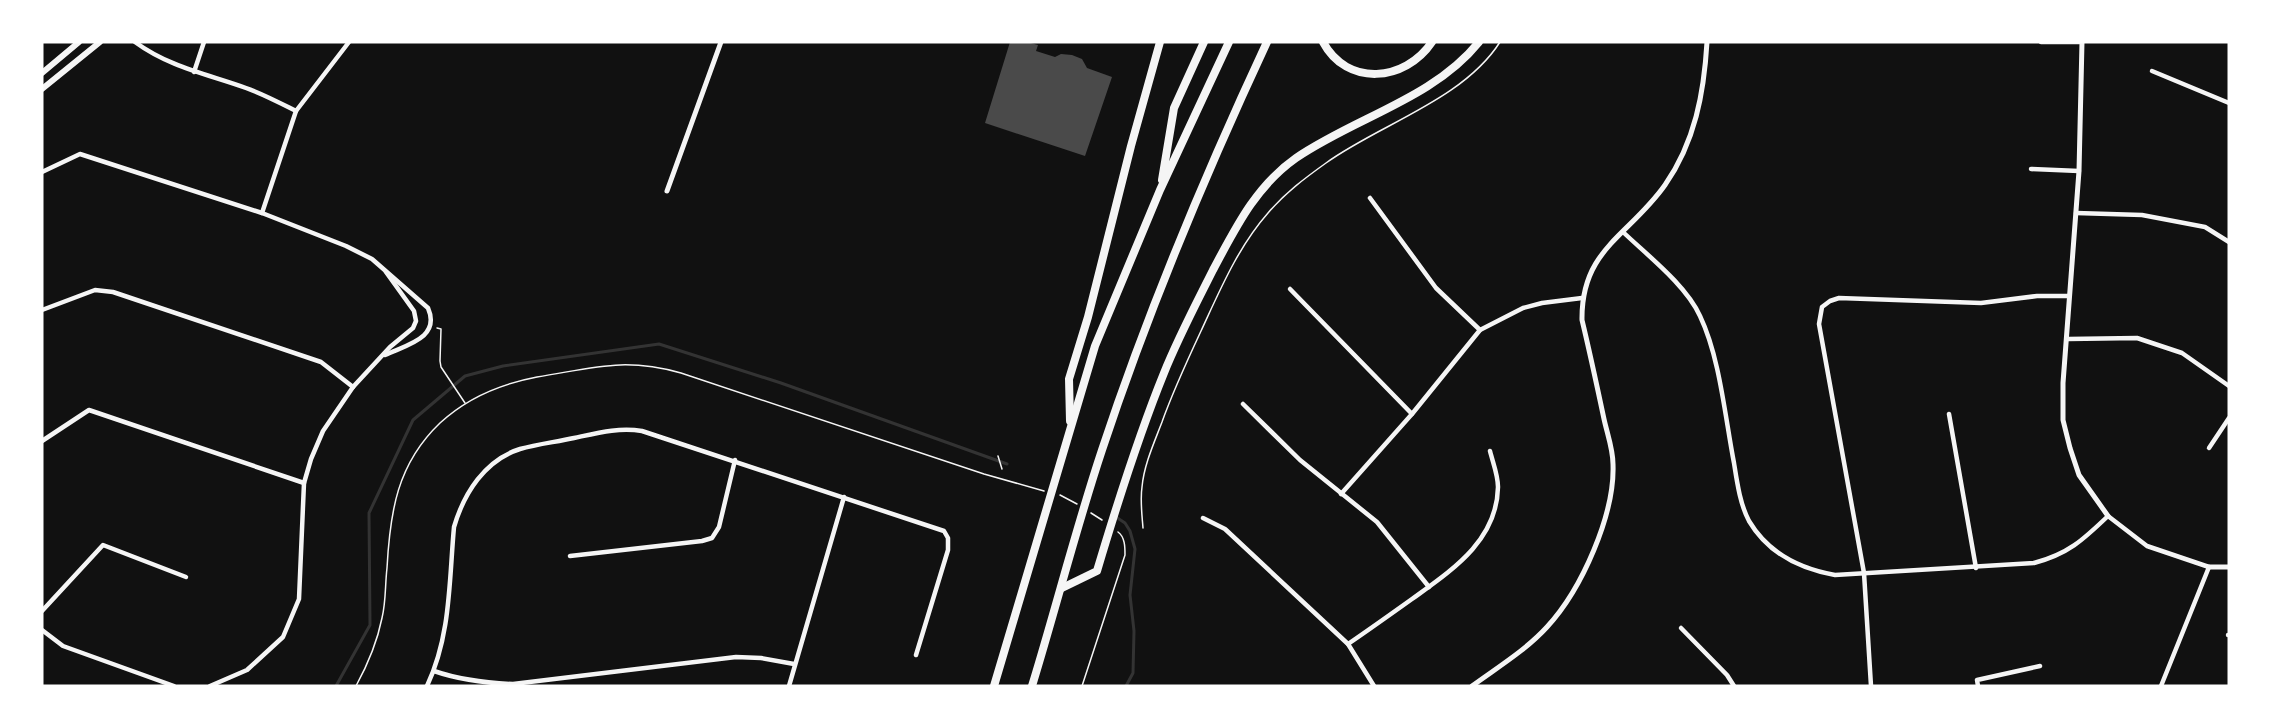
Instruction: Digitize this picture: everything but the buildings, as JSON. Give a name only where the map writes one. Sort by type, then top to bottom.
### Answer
[{"type":"highway","points":[[1070,429],[1069,380],[1088,317],[1160,42]]},
{"type":"highway","points":[[1160,190],[1174,108],[1203,42]]},
{"type":"highway","points":[[994,686],[1095,346],[1160,190],[1229,42]]},
{"type":"highway","points":[[1032,686],[1098,462],[1163,281],[1236,108],[1267,42]]},
{"type":"highway","points":[[1323,42],[1334,59],[1346,67],[1379,74],[1393,72],[1408,65],[1426,51],[1432,42]]},
{"type":"highway","points":[[1062,588],[1097,571],[1138,440],[1164,372],[1242,216],[1258,193],[1296,158],[1352,125],[1447,75],[1466,59],[1479,42]]},
{"type":"main road","points":[[42,73],[79,42]]},
{"type":"main road","points":[[42,89],[100,42]]},
{"type":"street","points":[[135,42],[153,55],[194,72],[246,88],[296,111]]},
{"type":"street","points":[[194,72],[204,42]]},
{"type":"street","points":[[262,213],[296,111],[349,42]]},
{"type":"street","points":[[667,191],[721,42]]},
{"type":"street","points":[[1472,686],[1524,649],[1548,626],[1568,598],[1588,562],[1608,513],[1613,487],[1613,460],[1582,320],[1582,298],[1588,276],[1600,255],[1664,186],[1680,160],[1693,133],[1705,77],[1707,42]]},
{"type":"street","points":[[2041,42],[2082,42],[2079,171],[2063,383],[2063,420],[2079,475],[2108,516],[2147,546],[2210,567],[2229,567]]},
{"type":"street","points":[[2152,71],[2229,103]]},
{"type":"street","points":[[42,172],[81,154],[262,213],[346,246],[372,259],[386,272],[414,311],[416,321],[414,328],[390,347],[353,387],[323,431],[311,459],[304,483],[299,599],[283,637],[247,670],[210,686]]},
{"type":"street","points":[[2031,169],[2079,171]]},
{"type":"street","points":[[1370,198],[1436,288],[1480,330]]},
{"type":"street","points":[[2076,213],[2153,217],[2205,227],[2229,242]]},
{"type":"street","points":[[1623,232],[1680,288],[1699,314],[1710,341],[1739,490],[1748,519],[1774,550],[1790,561],[1814,571],[1835,575],[2034,563],[2056,557],[2080,542],[2108,516]]},
{"type":"street","points":[[383,356],[424,336],[430,326],[432,316],[428,308],[394,276],[386,272]]},
{"type":"street","points":[[1290,289],[1412,414]]},
{"type":"street","points":[[42,310],[94,290],[113,292],[321,362],[353,387]]},
{"type":"street","points":[[1871,686],[1864,573],[1819,324],[1822,307],[1839,298],[1981,303],[2037,296],[2069,296]]},
{"type":"street","points":[[1341,494],[1412,414],[1480,330],[1523,308],[1582,298]]},
{"type":"street","points":[[2068,339],[2137,338],[2182,353],[2229,386]]},
{"type":"street","points":[[1243,404],[1300,460],[1377,522],[1429,587]]},
{"type":"street","points":[[42,441],[88,410],[304,483]]},
{"type":"street","points":[[1949,414],[1976,568]]},
{"type":"street","points":[[2209,448],[2229,418]]},
{"type":"street","points":[[427,686],[434,670],[447,622],[454,526],[469,489],[493,463],[520,449],[628,429],[642,431],[735,460],[941,529],[949,542],[948,550],[916,655]]},
{"type":"street","points":[[1348,644],[1429,587],[1472,552],[1490,524],[1497,500],[1497,475],[1490,451]]},
{"type":"street","points":[[570,556],[702,542],[712,538],[718,527],[735,460]]},
{"type":"street","points":[[789,686],[844,497]]},
{"type":"street","points":[[1203,518],[1225,530],[1348,644],[1374,686]]},
{"type":"street","points":[[42,611],[103,545],[186,577]]},
{"type":"street","points":[[2161,686],[2210,567]]},
{"type":"street","points":[[1681,628],[1727,675],[1734,686]]},
{"type":"street","points":[[42,630],[63,646],[174,686]]},
{"type":"street","points":[[434,670],[453,677],[513,684],[736,657],[761,658],[794,664]]},
{"type":"street","points":[[1978,683],[2040,666]]},
{"type":"path","points":[[1143,528],[1142,487],[1151,448],[1172,394],[1218,294],[1245,243],[1291,188],[1362,140],[1412,114],[1451,89],[1478,68],[1500,42]]},
{"type":"path","points":[[430,326],[441,329],[440,361],[465,403]]},
{"type":"path","points":[[356,686],[370,661],[383,617],[389,536],[397,493],[407,465],[425,438],[465,403],[510,383],[601,365],[641,364],[681,373],[961,467]]},
{"type":"path","points":[[998,456],[1002,469]]},
{"type":"waterway","points":[[336,686],[370,625],[369,513],[413,420],[465,376],[503,366],[659,344],[781,383],[1007,464]]},
{"type":"waterway","points":[[1116,517],[1125,523],[1130,531],[1135,549],[1130,595],[1134,631],[1133,673],[1126,686]]}]
